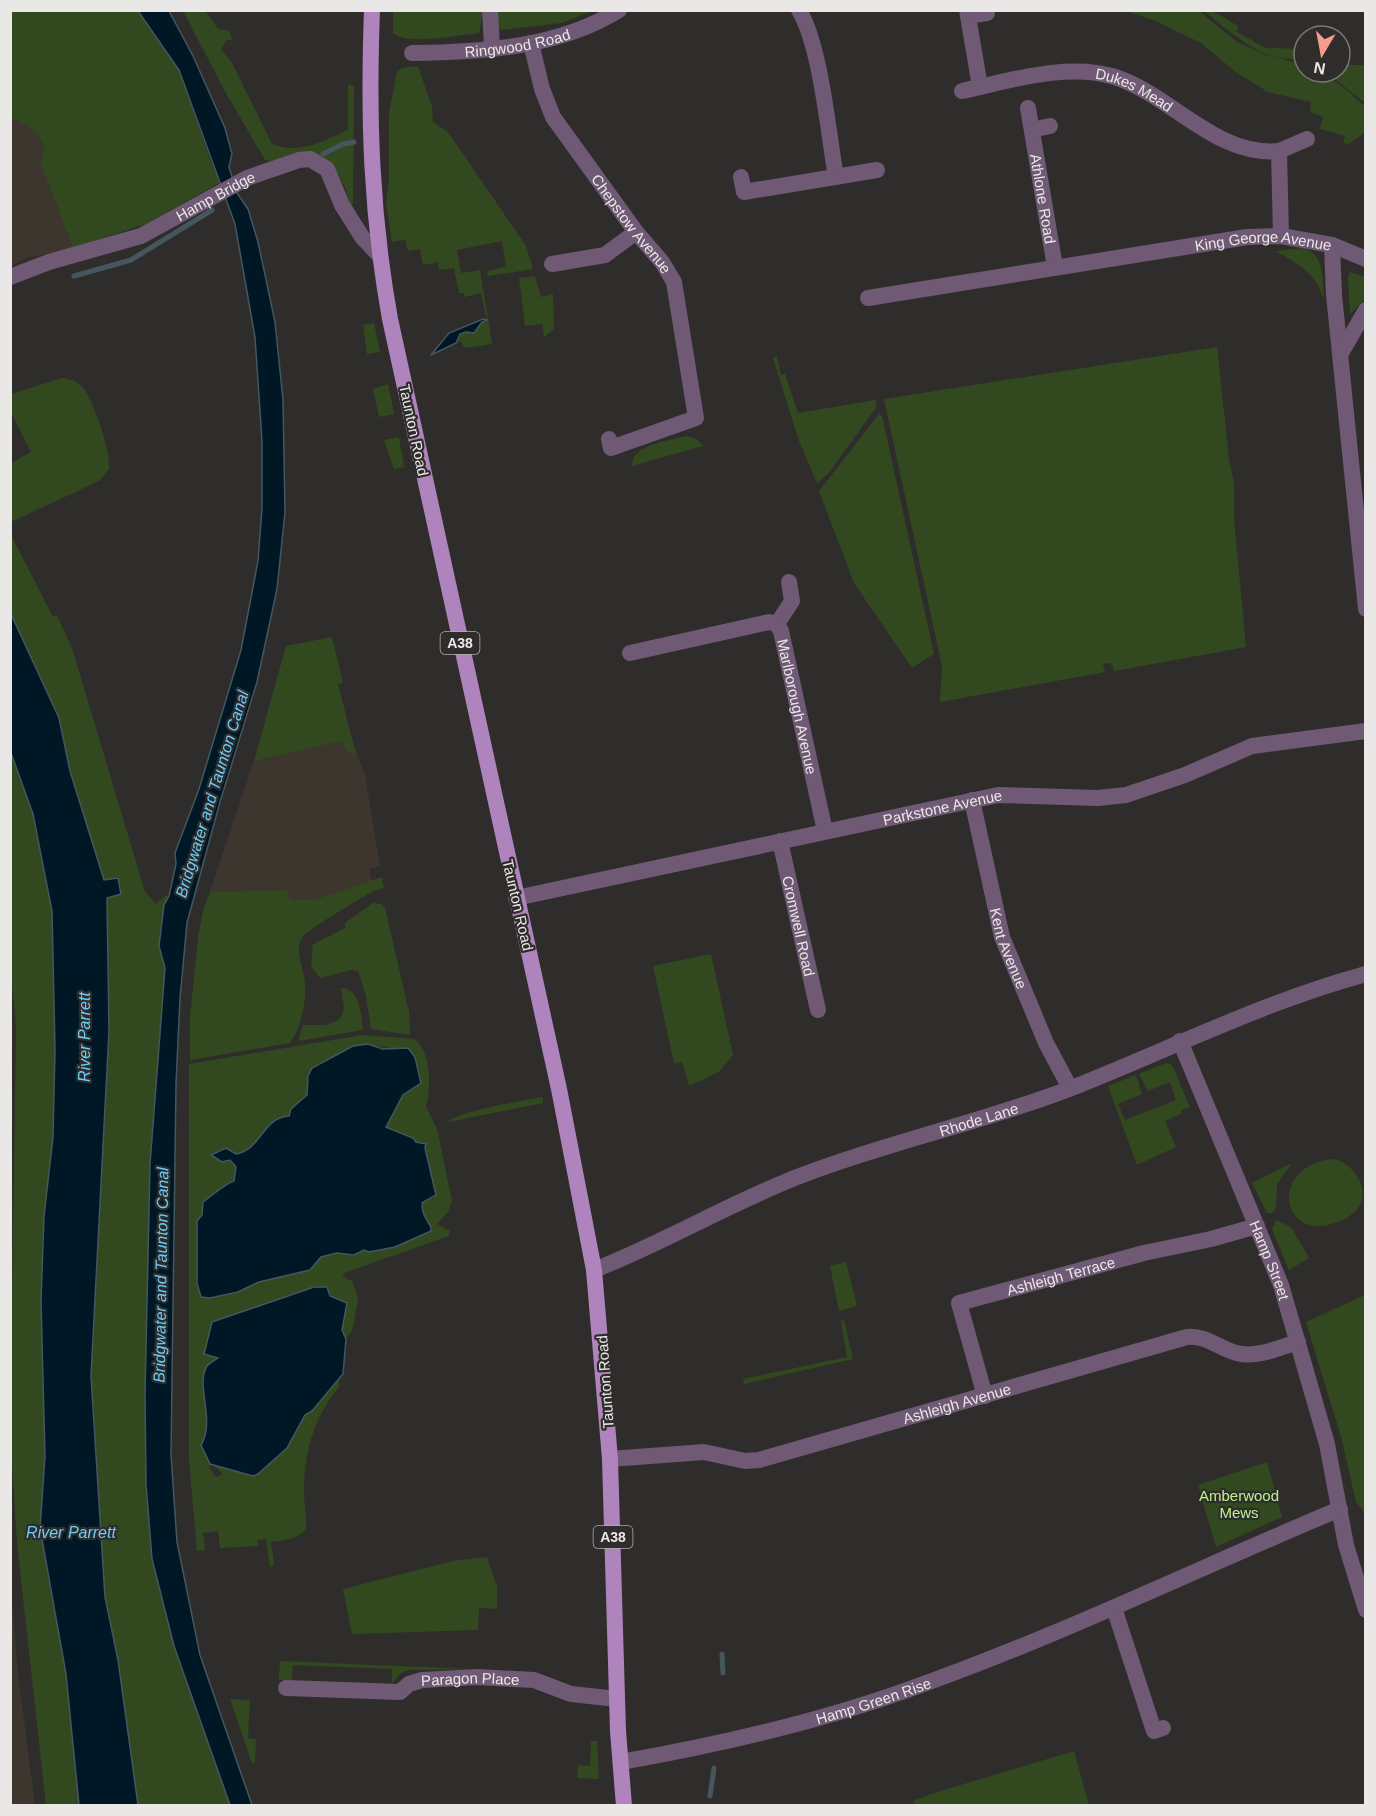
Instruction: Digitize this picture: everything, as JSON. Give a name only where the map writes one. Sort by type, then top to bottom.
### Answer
[{"type":"main road","name":"Taunton Road","points":[[372,10],[369,127],[378,254],[390,319],[568,1130],[594,1270],[610,1459],[617,1699],[624,1806]]},
{"type":"street","points":[[490,10],[492,47]]},
{"type":"street","name":"Ringwood Road","points":[[412,53],[531,43],[583,30],[619,10]]},
{"type":"street","points":[[799,10],[807,27],[814,54],[836,177]]},
{"type":"street","points":[[980,87],[967,13],[987,13]]},
{"type":"street","name":"Chepstow Avenue","points":[[531,43],[542,89],[553,117],[636,232],[662,261],[674,282],[696,418],[611,447],[609,439]]},
{"type":"street","name":"Dukes Mead","points":[[962,91],[1044,75],[1096,73],[1116,77],[1237,145],[1264,153],[1279,151],[1307,139]]},
{"type":"street","name":"Athlone Road","points":[[1028,108],[1055,267]]},
{"type":"street","points":[[1032,130],[1050,126]]},
{"type":"street","points":[[1279,151],[1281,236]]},
{"type":"street","name":"Hamp Bridge","points":[[10,277],[49,262],[141,236],[208,197],[251,176],[299,160],[320,163],[327,169],[342,204],[357,229],[378,254]]},
{"type":"street","points":[[741,177],[744,192],[877,170]]},
{"type":"street","points":[[552,264],[605,255],[636,232]]},
{"type":"street","name":"King George Avenue","points":[[868,298],[1247,237],[1281,236],[1332,245],[1341,353],[1362,533],[1365,609]]},
{"type":"street","points":[[1332,245],[1365,259]]},
{"type":"street","points":[[1341,353],[1365,310]]},
{"type":"street","points":[[777,624],[792,602],[789,582]]},
{"type":"street","name":"Marlborough Avenue","points":[[630,653],[769,622],[777,624],[781,631],[825,831]]},
{"type":"street","name":"Parkstone Avenue","points":[[516,898],[998,795],[1098,798],[1126,795],[1185,775],[1252,746],[1365,731]]},
{"type":"street","name":"Kent Avenue","points":[[972,800],[1002,937],[1046,1043],[1070,1088]]},
{"type":"street","name":"Cromwell Road","points":[[780,841],[818,1010]]},
{"type":"street","name":"Rhode Lane","points":[[594,1270],[643,1251],[804,1174],[873,1150],[1024,1105],[1297,995],[1365,974]]},
{"type":"street","name":"Hamp Street","points":[[1180,1041],[1281,1286],[1336,1488],[1350,1562],[1365,1610]]},
{"type":"street","name":"Ashleigh Terrace","points":[[985,1396],[959,1303],[1144,1253],[1212,1239],[1257,1226]]},
{"type":"street","name":"Ashleigh Avenue","points":[[610,1459],[704,1452],[750,1461],[840,1438],[1187,1337],[1204,1337],[1240,1354],[1254,1353],[1298,1342]]},
{"type":"street","name":"Hamp Green Rise","points":[[621,1762],[817,1719],[906,1691],[989,1660],[1114,1608],[1340,1509]]},
{"type":"street","points":[[1114,1608],[1153,1732]]},
{"type":"street","name":"Paragon Place","points":[[286,1688],[400,1692],[409,1684],[422,1680],[477,1677],[534,1680],[571,1694],[617,1699]]},
{"type":"shaded area","points":[[11,118],[38,132],[45,147],[40,162],[73,248],[27,258],[11,266]]},
{"type":"shaded area","points":[[352,739],[365,775],[380,866],[369,869],[372,881],[314,900],[289,900],[288,890],[210,892],[254,761]]},
{"type":"shaded area","points":[[11,1591],[19,1682],[35,1805],[11,1805]]},
{"type":"green space","points":[[11,11],[138,11],[179,70],[210,160],[221,182],[146,224],[73,248],[40,162],[45,147],[31,128],[11,118]]},
{"type":"green space","points":[[183,11],[206,12],[218,29],[230,31],[232,40],[227,40],[221,49],[232,63],[272,144],[292,148],[302,147],[321,142],[348,130],[348,84],[354,86],[353,205],[350,206],[346,190],[335,169],[265,160],[227,95]]},
{"type":"green space","points":[[393,11],[483,12],[479,33],[410,39],[393,33]]},
{"type":"green space","points":[[592,11],[562,23],[501,30],[496,25],[497,12]]},
{"type":"green space","points":[[1126,11],[1199,11],[1237,42],[1266,55],[1292,62],[1292,84],[1338,84],[1345,88],[1365,107],[1365,132],[1349,144],[1343,143],[1345,136],[1320,129],[1323,117],[1310,112],[1311,102],[1268,92],[1237,73],[1201,43],[1156,21]]},
{"type":"green space","points":[[1204,11],[1213,11],[1238,26],[1237,32],[1266,48],[1292,49],[1292,58],[1272,56],[1236,36]]},
{"type":"green space","points":[[1352,65],[1365,65],[1365,103],[1341,84],[1352,84]]},
{"type":"green space","points":[[418,66],[432,107],[433,122],[448,132],[526,246],[533,269],[488,276],[487,271],[506,267],[502,241],[457,250],[461,273],[480,270],[492,344],[465,348],[460,341],[456,343],[460,334],[474,333],[482,322],[487,320],[481,293],[464,297],[464,293],[459,293],[454,268],[439,270],[438,262],[423,265],[420,249],[408,251],[405,240],[392,242],[386,203],[389,181],[389,113],[397,72],[403,68]]},
{"type":"green space","points":[[1303,248],[1316,256],[1319,262],[1323,277],[1324,300],[1317,283],[1306,270],[1275,251]]},
{"type":"green space","points":[[1350,272],[1366,277],[1365,299],[1350,314],[1348,278]]},
{"type":"green space","points":[[535,276],[541,297],[553,294],[554,329],[544,337],[542,324],[525,326],[519,278]]},
{"type":"green space","points":[[374,323],[380,352],[367,354],[363,325]]},
{"type":"green space","points":[[1217,347],[1229,459],[1234,484],[1234,519],[1246,647],[1114,671],[1112,663],[1103,664],[1105,672],[940,702],[942,666],[884,399]]},
{"type":"green space","points":[[777,356],[781,375],[785,374],[798,413],[876,400],[876,408],[828,474],[817,483],[799,441],[773,358]]},
{"type":"green space","points":[[62,378],[79,384],[90,399],[105,441],[109,469],[99,481],[11,522],[11,463],[31,452],[11,413],[11,394]]},
{"type":"green space","points":[[388,384],[394,414],[379,417],[373,389]]},
{"type":"green space","points":[[879,414],[882,416],[934,654],[912,668],[854,583],[819,491]]},
{"type":"green space","points":[[686,436],[697,439],[703,446],[632,466],[633,459],[644,448]]},
{"type":"green space","points":[[399,437],[404,467],[394,469],[384,440]]},
{"type":"green space","points":[[10,533],[53,617],[57,616],[72,648],[145,892],[156,904],[166,895],[169,896],[159,946],[165,968],[150,1164],[145,1394],[146,1484],[152,1559],[174,1646],[230,1805],[138,1805],[118,1660],[105,1597],[91,1376],[109,1031],[107,897],[121,894],[118,879],[104,880],[70,771],[59,718],[11,614]]},
{"type":"green space","points":[[332,637],[343,683],[338,684],[356,755],[346,750],[343,741],[254,761],[286,646]]},
{"type":"green space","points":[[10,753],[33,814],[52,911],[55,1049],[53,1137],[44,1216],[41,1301],[45,1456],[40,1528],[66,1674],[79,1805],[46,1805],[17,1543],[10,1433],[16,1027],[10,964]]},
{"type":"green space","points":[[382,877],[384,888],[373,891],[324,921],[306,933],[300,941],[299,956],[305,984],[304,1002],[301,1020],[290,1043],[190,1060],[190,1016],[198,939],[203,910],[210,892],[288,890],[290,900],[314,900]]},
{"type":"green space","points":[[373,903],[382,904],[385,908],[409,1012],[410,1035],[371,1029],[366,996],[358,971],[351,970],[320,978],[311,966],[313,944],[345,928],[345,923]]},
{"type":"green space","points":[[711,954],[733,1055],[719,1072],[689,1086],[682,1062],[674,1063],[653,966]]},
{"type":"green space","points":[[341,988],[348,989],[356,998],[363,1030],[298,1041],[303,1025],[326,1025],[340,1019],[344,1009]]},
{"type":"green space","points":[[363,1035],[414,1039],[420,1045],[427,1061],[429,1090],[426,1107],[437,1129],[452,1201],[448,1212],[437,1224],[450,1231],[449,1236],[344,1273],[343,1277],[352,1281],[358,1297],[352,1331],[346,1339],[342,1330],[347,1303],[338,1301],[320,1286],[212,1322],[204,1354],[218,1357],[209,1368],[205,1379],[208,1422],[201,1445],[210,1464],[209,1468],[216,1477],[223,1474],[213,1465],[253,1476],[262,1471],[277,1458],[307,1413],[339,1379],[339,1387],[323,1410],[308,1449],[304,1477],[306,1529],[286,1540],[271,1542],[274,1564],[270,1567],[266,1539],[258,1540],[258,1546],[220,1548],[218,1531],[203,1533],[205,1550],[197,1551],[189,1459],[189,1064]],"holes":[[[368,1044],[412,1052],[420,1072],[403,1095],[386,1127],[425,1148],[434,1198],[422,1203],[423,1215],[431,1231],[395,1247],[374,1251],[364,1250],[354,1255],[337,1253],[321,1257],[310,1270],[259,1282],[238,1292],[213,1298],[201,1291],[197,1283],[197,1221],[202,1215],[202,1206],[236,1178],[236,1165],[227,1160],[222,1162],[213,1156],[226,1148],[236,1154],[244,1151],[274,1121],[289,1116],[291,1109],[307,1095],[308,1076],[316,1065],[353,1046]]]},
{"type":"green space","points":[[1166,1063],[1172,1065],[1190,1107],[1165,1121],[1176,1147],[1137,1165],[1108,1086],[1136,1075],[1142,1094],[1118,1104],[1125,1120],[1176,1100],[1170,1082],[1148,1091],[1139,1074]]},
{"type":"green space","points":[[543,1097],[543,1103],[448,1122],[477,1110]]},
{"type":"green space","points":[[1334,1159],[1348,1166],[1358,1178],[1362,1186],[1362,1201],[1353,1213],[1335,1223],[1316,1226],[1302,1222],[1293,1212],[1289,1200],[1291,1186],[1299,1174],[1313,1164]]},
{"type":"green space","points":[[1292,1163],[1277,1184],[1276,1208],[1272,1213],[1267,1213],[1252,1183]]},
{"type":"green space","points":[[1276,1220],[1291,1227],[1309,1258],[1289,1270],[1272,1229]]},
{"type":"green space","points":[[846,1262],[857,1306],[839,1311],[830,1266]]},
{"type":"green space","points":[[1365,1295],[1365,1513],[1356,1502],[1342,1440],[1306,1322]]},
{"type":"green space","points":[[844,1320],[853,1359],[744,1384],[743,1379],[847,1357],[841,1321]]},
{"type":"green space","name":"Amberwood Mews","points":[[1267,1462],[1282,1517],[1216,1547],[1198,1485]]},
{"type":"green space","points":[[487,1557],[497,1587],[497,1609],[479,1608],[478,1630],[352,1634],[343,1589],[453,1561]]},
{"type":"green space","points":[[280,1661],[472,1669],[409,1670],[401,1673],[392,1683],[392,1669],[293,1665],[292,1680],[279,1680]]},
{"type":"green space","points":[[230,1699],[250,1700],[248,1738],[256,1739],[255,1763],[252,1763]]},
{"type":"green space","points":[[591,1741],[597,1741],[599,1779],[577,1778],[578,1765],[590,1766]]},
{"type":"green space","points":[[1074,1751],[1089,1805],[914,1805],[913,1801],[934,1793]]},
{"type":"water","name":"Bridgwater and Taunton Canal","points":[[138,11],[169,11],[193,56],[225,128],[232,154],[229,167],[237,193],[248,209],[258,242],[275,322],[283,400],[285,512],[277,589],[257,682],[220,802],[187,923],[180,998],[176,1084],[171,1455],[177,1542],[200,1655],[252,1805],[230,1805],[174,1646],[152,1559],[146,1484],[145,1394],[150,1164],[165,968],[159,946],[164,905],[169,896],[176,864],[175,853],[199,789],[241,650],[258,561],[262,508],[262,441],[255,337],[235,224],[179,70]]},
{"type":"water","points":[[483,319],[487,320],[482,322],[474,333],[460,334],[456,343],[431,355],[449,333]]},
{"type":"water","name":"River Parrett","points":[[11,614],[59,718],[70,771],[104,880],[118,878],[121,894],[107,898],[109,1031],[91,1376],[105,1597],[118,1660],[138,1805],[79,1805],[66,1674],[40,1528],[45,1456],[41,1301],[44,1216],[53,1137],[55,1049],[52,911],[33,814],[11,753]]},
{"type":"water","points":[[368,1044],[383,1049],[408,1048],[415,1057],[421,1083],[403,1095],[386,1127],[413,1138],[416,1142],[426,1144],[436,1195],[422,1203],[422,1207],[431,1231],[395,1247],[369,1252],[364,1250],[354,1255],[337,1253],[321,1257],[310,1270],[259,1282],[238,1292],[210,1298],[201,1297],[197,1283],[197,1221],[202,1215],[203,1202],[234,1181],[236,1167],[230,1160],[222,1162],[211,1155],[226,1148],[236,1154],[251,1147],[267,1127],[280,1118],[289,1116],[291,1109],[307,1095],[308,1076],[312,1068],[353,1046]]},
{"type":"water","points":[[314,1287],[327,1287],[330,1296],[347,1303],[342,1330],[346,1339],[343,1374],[312,1411],[305,1415],[287,1448],[258,1474],[253,1476],[210,1464],[201,1445],[207,1425],[204,1374],[207,1366],[218,1358],[204,1354],[212,1322]]},
{"type":"waterway","points":[[323,154],[343,144],[354,142]]},
{"type":"waterway","points":[[74,276],[131,260],[212,210]]},
{"type":"waterway","points":[[722,1654],[723,1673]]},
{"type":"waterway","points":[[710,1796],[714,1768]]}]
